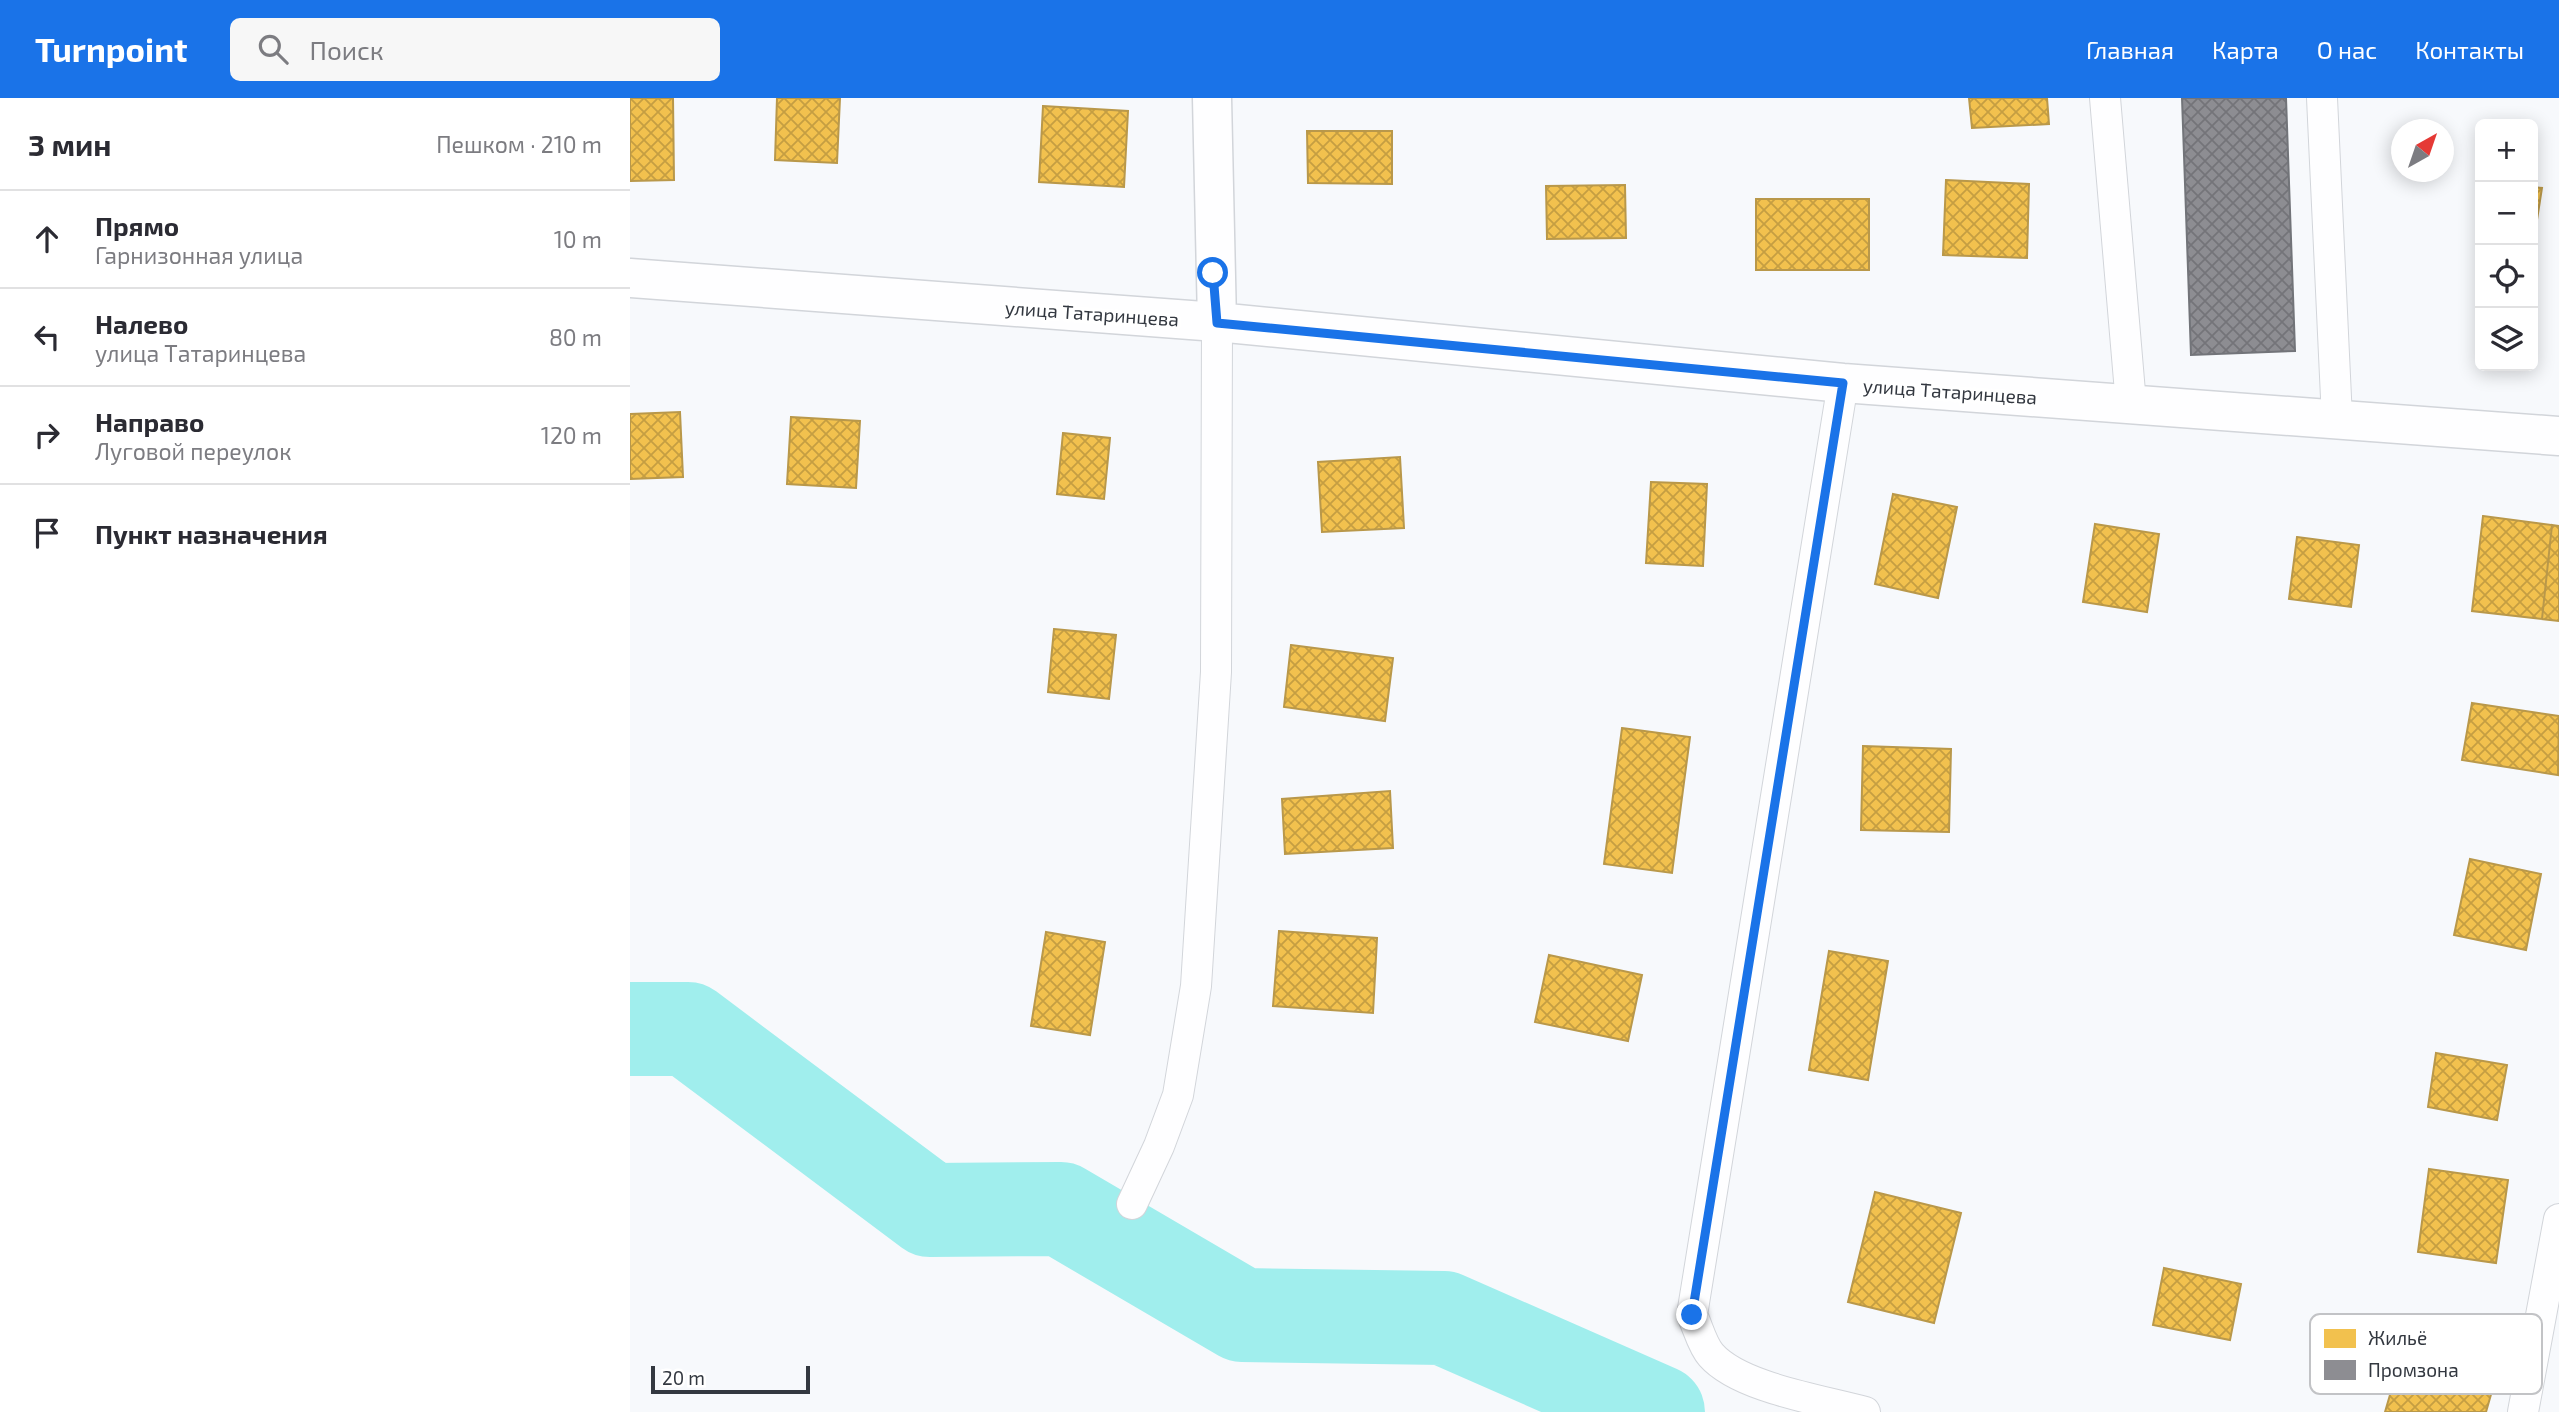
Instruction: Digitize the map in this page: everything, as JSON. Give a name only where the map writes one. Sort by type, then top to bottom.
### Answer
[{"type":"street","points":[[1212,98],[1217,323]]},
{"type":"street","name":"улица Татаринцева","points":[[630,278],[1217,323],[1843,383],[2559,436]]},
{"type":"lane","points":[[2105,98],[2131,404]]},
{"type":"lane","points":[[2322,98],[2337,419]]},
{"type":"lane","points":[[1132,1204],[1159,1146],[1178,1095],[1196,986],[1216,672],[1217,323]]},
{"type":"lane","points":[[1843,383],[1692,1315],[1710,1354],[1738,1374],[1777,1388],[1865,1412]]},
{"type":"lane","points":[[2541,1314],[2559,1219]]},
{"type":"lane","points":[[2523,1412],[2526,1394]]},
{"type":"building: Жильё","points":[[630,98],[673,98],[674,180],[630,181]]},
{"type":"building: Жильё","points":[[777,98],[840,98],[837,163],[775,160]]},
{"type":"building: Жильё","points":[[1969,98],[2047,98],[2049,124],[1972,128]]},
{"type":"building: Жильё","points":[[1043,106],[1128,111],[1124,187],[1039,182]]},
{"type":"building: Жильё","points":[[1307,131],[1392,131],[1392,184],[1308,183]]},
{"type":"building: Жильё","points":[[1946,180],[2029,184],[2027,258],[1943,255]]},
{"type":"building: Жильё","points":[[1625,185],[1626,238],[1547,239],[1546,186]]},
{"type":"building: Жильё","points":[[2538,188],[2542,188],[2538,213]]},
{"type":"building: Жильё","points":[[1756,199],[1869,199],[1869,270],[1756,270]]},
{"type":"building: Жильё","points":[[680,412],[683,477],[630,479],[630,414]]},
{"type":"building: Жильё","points":[[791,417],[860,421],[856,488],[787,484]]},
{"type":"building: Жильё","points":[[1063,433],[1110,438],[1104,499],[1057,494]]},
{"type":"building: Жильё","points":[[1400,457],[1404,528],[1322,532],[1318,462]]},
{"type":"building: Жильё","points":[[1651,482],[1707,484],[1703,566],[1646,563]]},
{"type":"building: Жильё","points":[[1893,494],[1957,507],[1938,598],[1875,584]]},
{"type":"building: Жильё","points":[[2483,516],[2552,525],[2542,619],[2472,611]]},
{"type":"building: Жильё","points":[[2095,524],[2159,534],[2147,612],[2083,602]]},
{"type":"building: Жильё","points":[[2552,525],[2559,526],[2559,621],[2542,619]]},
{"type":"building: Жильё","points":[[2297,537],[2359,545],[2351,607],[2289,599]]},
{"type":"building: Жильё","points":[[1054,629],[1116,635],[1109,699],[1048,692]]},
{"type":"building: Жильё","points":[[1291,645],[1393,658],[1385,721],[1284,707]]},
{"type":"building: Жильё","points":[[2472,703],[2559,716],[2558,775],[2462,760]]},
{"type":"building: Жильё","points":[[1622,728],[1690,737],[1672,873],[1604,864]]},
{"type":"building: Жильё","points":[[1863,746],[1951,749],[1949,832],[1861,830]]},
{"type":"building: Жильё","points":[[1390,791],[1393,848],[1285,854],[1282,799]]},
{"type":"building: Жильё","points":[[2470,859],[2541,874],[2526,950],[2454,935]]},
{"type":"building: Жильё","points":[[1279,931],[1377,938],[1373,1013],[1273,1006]]},
{"type":"building: Жильё","points":[[1046,932],[1105,942],[1090,1035],[1031,1026]]},
{"type":"building: Жильё","points":[[1829,951],[1888,961],[1868,1080],[1809,1070]]},
{"type":"building: Жильё","points":[[1549,955],[1642,975],[1628,1041],[1535,1022]]},
{"type":"building: Жильё","points":[[2436,1053],[2507,1065],[2497,1120],[2428,1107]]},
{"type":"building: Жильё","points":[[2429,1169],[2508,1180],[2496,1263],[2418,1252]]},
{"type":"building: Жильё","points":[[1875,1192],[1961,1213],[1934,1323],[1848,1302]]},
{"type":"building: Жильё","points":[[2164,1268],[2241,1284],[2230,1340],[2153,1325]]},
{"type":"building: Жильё","points":[[2390,1394],[2491,1394],[2486,1412],[2385,1412]]},
{"type":"building: Промзона","points":[[2182,98],[2286,98],[2295,351],[2191,355]]},
{"type":"waterway","points":[[630,1029],[688,1029],[930,1210],[1061,1209],[1242,1315],[1444,1318],[1658,1412]]},
{"type":"route","points":[[1213,273],[1217,323],[1843,383],[1692,1315]]}]
